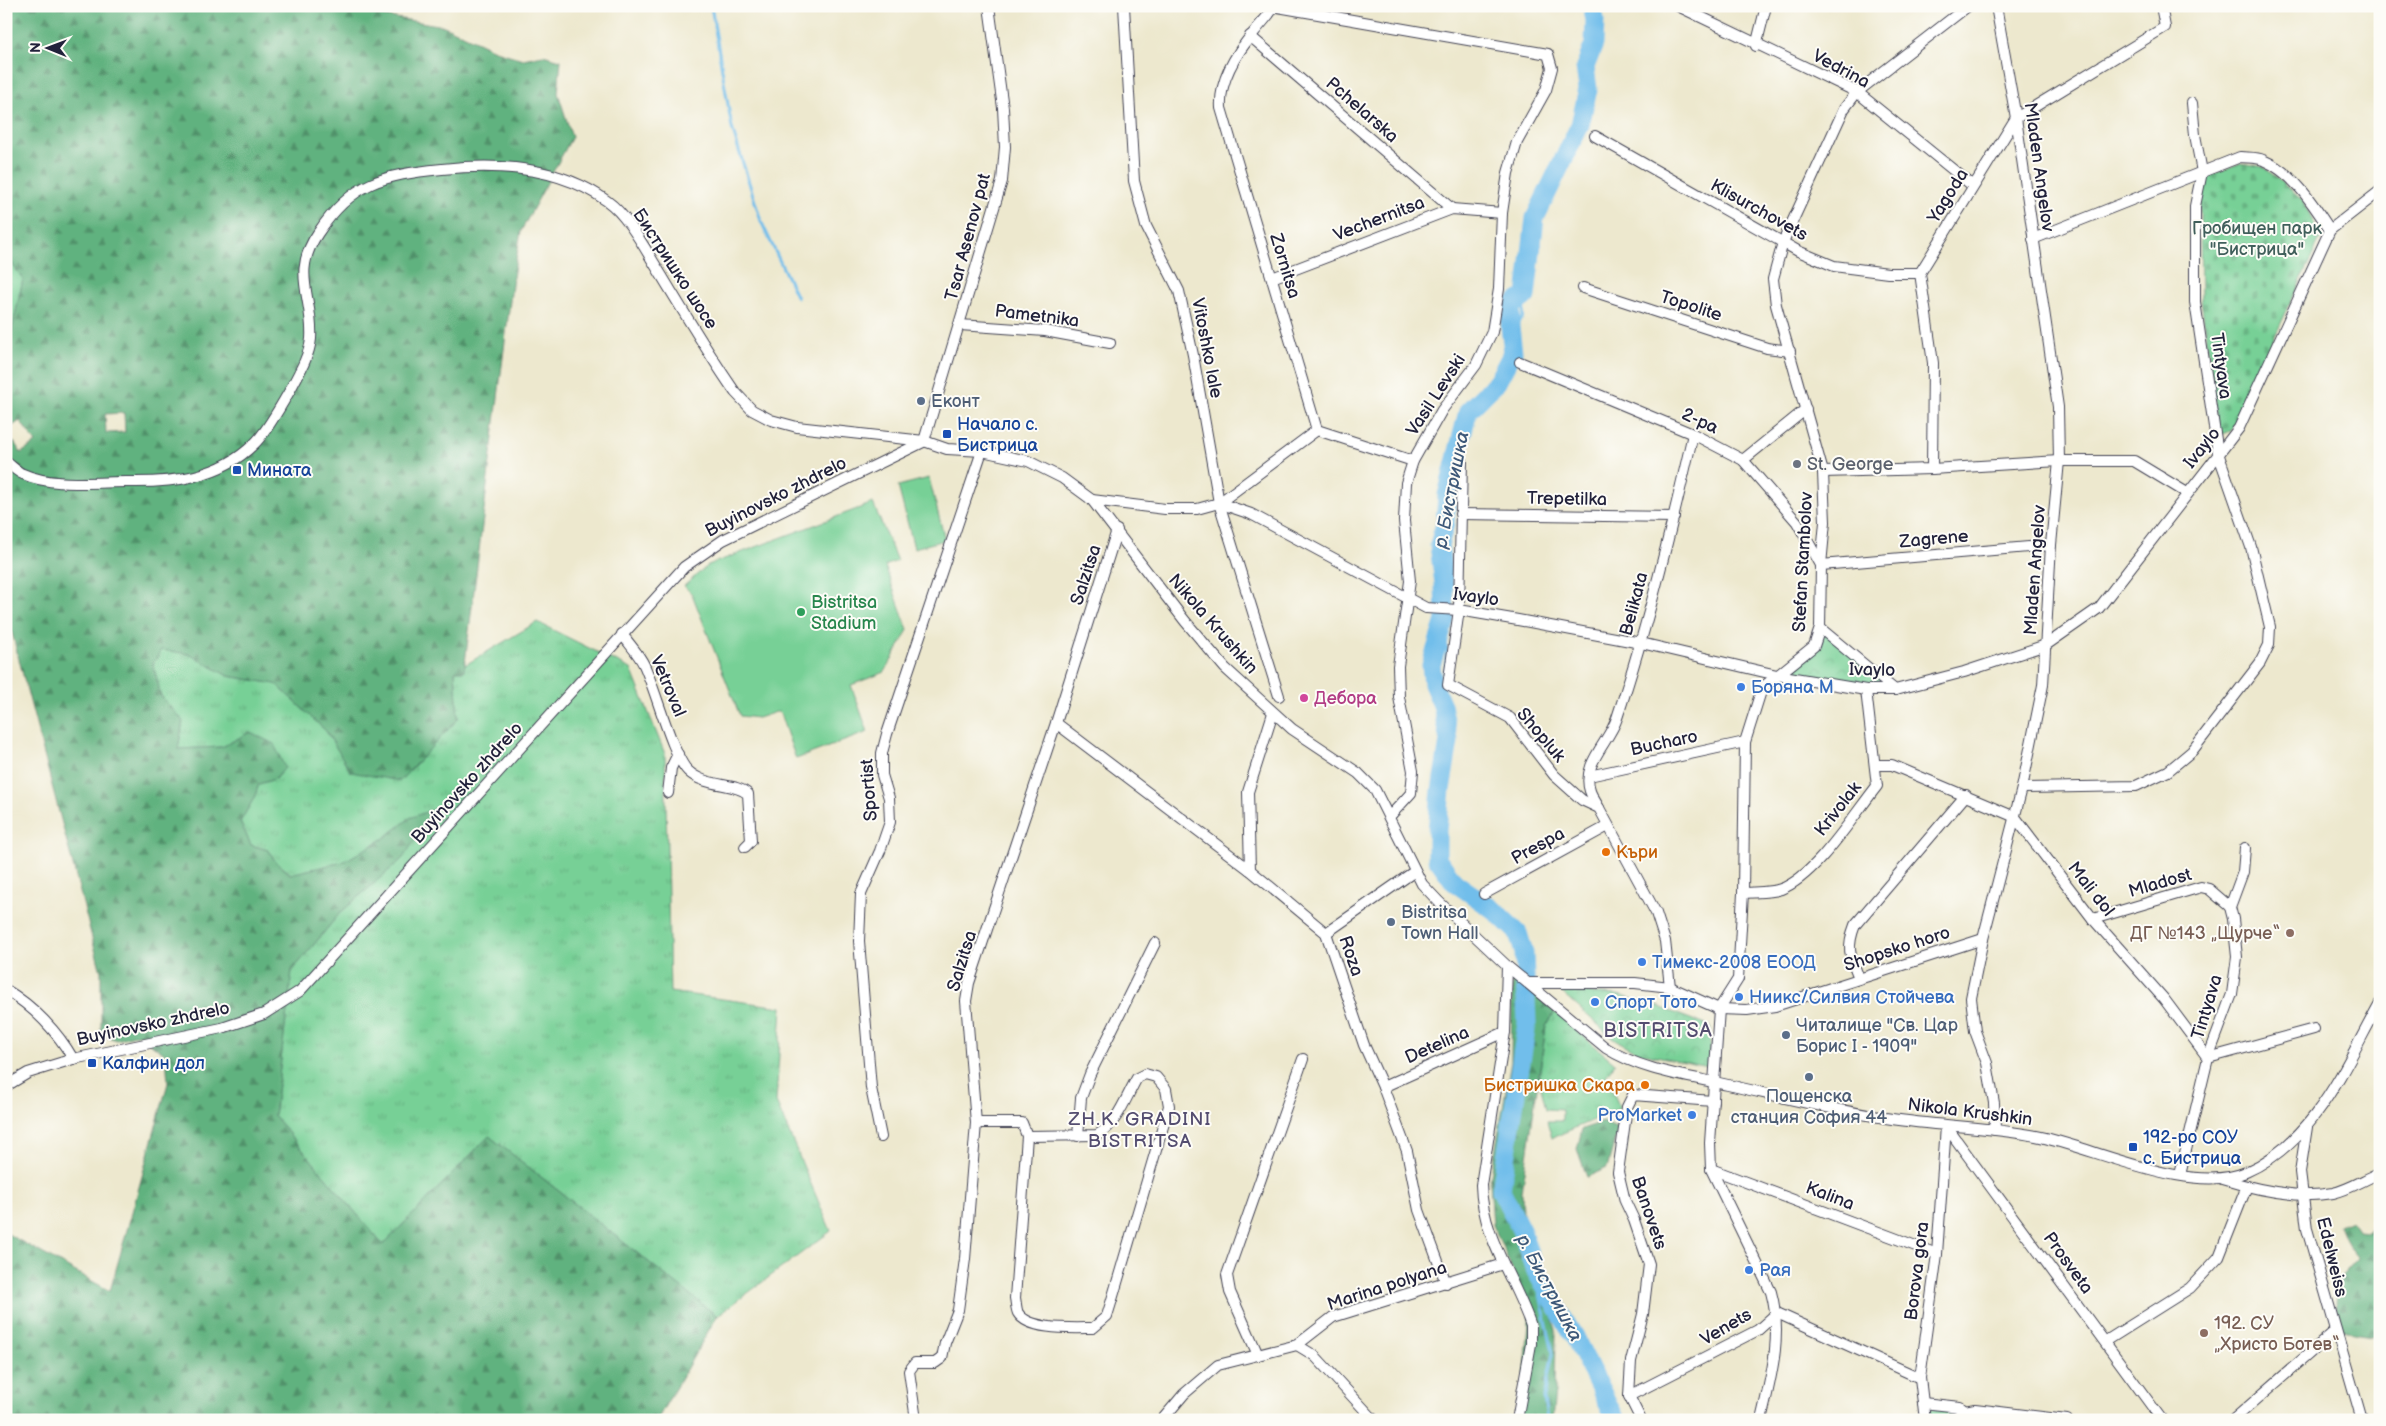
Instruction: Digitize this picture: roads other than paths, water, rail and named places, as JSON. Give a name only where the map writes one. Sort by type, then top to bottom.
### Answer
[{"type":"street","name":"Tsar Asenov pat","points":[[924,441],[1002,181],[1005,147],[1003,108],[988,6]]},
{"type":"street","name":"Vitoshko lale","points":[[1124,6],[1134,181],[1146,226],[1179,291],[1193,355],[1219,502],[1279,696]]},
{"type":"street","name":"Vedrina","points":[[1678,6],[1756,46],[1857,92],[1973,186]]},
{"type":"street","points":[[1756,46],[1766,6]]},
{"type":"street","name":"Stefan Stambolov","points":[[1761,1420],[1777,1340],[1777,1313],[1771,1292],[1711,1169],[1719,1008],[1738,979],[1745,742],[1762,688],[1814,646],[1820,628],[1821,566],[1825,522],[1823,472],[1776,305],[1773,279],[1783,242],[1844,108],[1857,92],[1968,6]]},
{"type":"street","name":"Mladen Angelov","points":[[1995,1130],[1994,1102],[1987,1063],[1974,1031],[1971,998],[1983,940],[2022,788],[2043,685],[2051,545],[2059,461],[2058,407],[2016,118],[1996,6]]},
{"type":"street","name":"Yagoda","points":[[1920,273],[2016,118],[2166,27],[2160,6]]},
{"type":"street","name":"Zornitsa","points":[[1273,7],[1250,36],[1223,81],[1220,95],[1221,108],[1317,430]]},
{"type":"street","name":"Vasil Levski","points":[[1273,7],[1548,54],[1552,68],[1546,90],[1517,142],[1508,173],[1502,213],[1499,289],[1492,332],[1476,365],[1442,410],[1413,461],[1406,483],[1404,521],[1410,581],[1398,666],[1399,696],[1413,771],[1411,793],[1390,816]]},
{"type":"street","name":"Pchelarska","points":[[1250,36],[1452,208]]},
{"type":"street","name":"Tintyava","points":[[2022,788],[2136,786],[2168,771],[2192,751],[2260,663],[2269,645],[2270,627],[2251,547],[2218,453],[2196,302],[2195,206],[2202,172],[2195,135],[2192,103]]},
{"type":"street","name":"Klisurchovets","points":[[1595,136],[1798,251],[1834,266],[1888,273],[1920,273]]},
{"type":"street","points":[[2033,239],[2240,157],[2262,159],[2281,171],[2305,193],[2330,230]]},
{"type":"street","name":"Бистришко шосе","points":[[6,462],[22,474],[52,481],[161,483],[192,478],[232,460],[255,444],[286,398],[302,368],[311,341],[310,315],[304,288],[304,261],[316,235],[341,202],[369,183],[422,171],[465,167],[511,168],[550,173],[578,182],[610,202],[636,234],[730,385],[752,410],[771,420],[796,427],[924,441]]},
{"type":"street","name":"Ivaylo","points":[[1219,502],[1260,518],[1426,608],[1459,610],[1641,643],[1777,676],[1866,690],[1895,690],[1964,672],[2046,645],[2098,608],[2239,428],[2330,230],[2380,191]]},
{"type":"street","name":"Vechernitsa","points":[[1272,278],[1452,208],[1502,213]]},
{"type":"street","points":[[1920,273],[1933,363],[1932,469]]},
{"type":"street","name":"Topolite","points":[[1583,288],[1767,348],[1790,351]]},
{"type":"street","name":"Pametnika","points":[[960,325],[1045,331],[1110,343]]},
{"type":"street","name":"2-ра","points":[[1520,362],[1693,434],[1743,460],[1797,522],[1821,566]]},
{"type":"street","points":[[1743,460],[1806,409]]},
{"type":"street","points":[[1092,500],[1166,509],[1197,509],[1219,502],[1317,430],[1413,461]]},
{"type":"street","name":"Belikata","points":[[1589,776],[1593,761],[1616,721],[1641,643],[1674,517],[1693,434]]},
{"type":"street","name":"Nikola Krushkin","points":[[924,441],[947,449],[982,451],[1028,461],[1062,478],[1092,500],[1117,530],[1185,621],[1225,668],[1292,729],[1358,773],[1375,790],[1390,816],[1422,884],[1439,902],[1510,968],[1606,1048],[1624,1060],[1714,1082],[1890,1119],[1995,1130],[2058,1140],[2180,1175],[2221,1178],[2244,1173],[2263,1162],[2286,1146],[2307,1127],[2323,1104],[2380,1003]]},
{"type":"street","name":"Buyinovsko zhdrelo","points":[[6,1086],[28,1073],[73,1059],[222,1028],[264,1014],[300,991],[684,567],[723,540],[924,441]]},
{"type":"street","name":"Sportist","points":[[881,1137],[871,1088],[858,942],[861,894],[880,851],[890,822],[889,798],[882,775],[882,753],[887,734],[982,451]]},
{"type":"street","points":[[1459,610],[1462,460]]},
{"type":"street","points":[[1823,472],[1932,469],[2059,461],[2134,461],[2187,494]]},
{"type":"street","name":"Trepetilka","points":[[1460,514],[1674,517]]},
{"type":"street","name":"Salzitsa","points":[[916,1420],[909,1371],[915,1363],[934,1363],[942,1358],[958,1310],[965,1259],[976,1124],[966,1001],[969,983],[1056,723],[1117,530]]},
{"type":"street","name":"Zagrene","points":[[1821,566],[2051,545]]},
{"type":"street","name":"Shopluk","points":[[1459,610],[1448,685],[1510,718],[1554,775],[1582,800],[1599,808]]},
{"type":"street","points":[[1820,628],[1895,690]]},
{"type":"street","name":"Vetroval","points":[[622,634],[644,663],[678,754],[688,771],[710,784],[742,790],[748,794],[751,841],[744,847]]},
{"type":"street","name":"Krivolak","points":[[1742,893],[1778,890],[1793,884],[1810,870],[1877,786],[1866,690]]},
{"type":"street","points":[[1250,870],[1248,792],[1273,713]]},
{"type":"street","name":"Roza","points":[[1056,723],[1250,870],[1326,933],[1364,1045],[1383,1087],[1407,1151],[1419,1210],[1446,1283]]},
{"type":"street","name":"Bucharo","points":[[1589,776],[1745,742]]},
{"type":"street","points":[[668,793],[671,768],[678,754]]},
{"type":"street","name":"Mali dol","points":[[1874,765],[1892,765],[1966,794],[2015,817],[2093,919],[2164,999],[2208,1058]]},
{"type":"street","points":[[1589,776],[1589,790],[1656,913],[1666,941],[1670,987]]},
{"type":"street","points":[[1859,978],[1850,956],[1849,940],[1855,925],[1966,794]]},
{"type":"street","name":"Prespa","points":[[1484,894],[1608,826]]},
{"type":"street","points":[[2230,907],[2244,872],[2246,848]]},
{"type":"street","points":[[1326,933],[1415,871]]},
{"type":"street","name":"Mladost","points":[[2093,919],[2201,887],[2209,889],[2230,907]]},
{"type":"street","name":"Tintyava","points":[[2180,1175],[2208,1058],[2232,994],[2237,958],[2234,920],[2230,907]]},
{"type":"street","name":"Shopsko horo","points":[[1529,982],[1635,983],[1670,987],[1719,1008],[1747,1010],[1775,1006],[1983,940]]},
{"type":"street","points":[[1078,1136],[1081,1098],[1090,1074],[1155,943]]},
{"type":"street","points":[[1510,968],[1505,1032],[1481,1185],[1481,1203],[1487,1225],[1503,1264],[1525,1308],[1531,1326],[1531,1344],[1518,1420]]},
{"type":"street","points":[[6,990],[16,996],[62,1038],[73,1059]]},
{"type":"street","points":[[2208,1058],[2314,1029]]},
{"type":"street","name":"Detelina","points":[[1383,1087],[1505,1032]]},
{"type":"street","points":[[1258,1355],[1230,1292],[1227,1275],[1303,1059]]},
{"type":"street","points":[[976,1124],[1022,1123],[1027,1136],[1015,1298],[1018,1313],[1031,1324],[1067,1329],[1093,1328],[1107,1316],[1169,1106],[1166,1089],[1156,1076],[1145,1074],[1137,1078],[1106,1131],[1097,1135],[1027,1136]]},
{"type":"street","name":"Banovets","points":[[1641,1420],[1629,1396],[1630,1361],[1643,1314],[1649,1264],[1625,1200],[1618,1172],[1627,1107],[1633,1095],[1713,1101]]},
{"type":"street","name":"Borova gora","points":[[1925,1420],[1920,1378],[1937,1254],[1946,1126]]},
{"type":"street","name":"Prosveta","points":[[1946,1126],[2162,1420]]},
{"type":"street","name":"Edelweiss","points":[[2307,1127],[2300,1172],[2307,1230],[2362,1420]]},
{"type":"street","name":"Kalina","points":[[1711,1169],[1937,1254]]},
{"type":"street","points":[[2221,1178],[2247,1186],[2302,1193],[2334,1193],[2380,1173]]},
{"type":"street","points":[[2106,1342],[2190,1288],[2219,1257],[2247,1186]]},
{"type":"street","name":"Marina polyana","points":[[1163,1419],[1184,1394],[1218,1365],[1297,1346],[1333,1317],[1503,1264]]},
{"type":"street","name":"Venets","points":[[1629,1396],[1758,1330],[1777,1313],[1920,1378]]},
{"type":"street","points":[[2233,1420],[2335,1331]]},
{"type":"street","points":[[1297,1346],[1315,1356],[1374,1420]]},
{"type":"street","points":[[1923,1403],[1960,1407],[1965,1411]]},
{"type":"street","points":[[1952,1420],[1965,1411],[1991,1410],[2067,1420]]},
{"type":"waterway","points":[[711,6],[732,128],[761,221],[797,298]]},
{"type":"waterway","name":"р. Бистришка","points":[[1592,6],[1595,20],[1594,44],[1585,67],[1588,89],[1580,125],[1535,218],[1526,296],[1511,306],[1510,327],[1513,352],[1497,382],[1468,411],[1447,495],[1445,524],[1439,545],[1444,584],[1445,620],[1431,665],[1433,684],[1442,705],[1449,741],[1441,790],[1437,831],[1437,858],[1454,882],[1494,910],[1518,933],[1524,953],[1527,1023],[1501,1190],[1522,1232],[1534,1268],[1576,1340],[1616,1420]]},
{"type":"waterway","points":[[1510,327],[1522,319],[1526,296]]},
{"type":"waterway","points":[[1442,705],[1447,652],[1445,620]]},
{"type":"waterway","points":[[1534,1268],[1553,1352],[1544,1398],[1547,1420]]},
{"type":"place","name":"Еконт","points":[[921,401]]},
{"type":"place","name":"Начало с. Бистрица","points":[[947,434]]},
{"type":"place","name":"St. George","points":[[1797,464]]},
{"type":"place","name":"Мината","points":[[237,470]]},
{"type":"place","name":"Bistritsa Stadium","points":[[801,612]]},
{"type":"place","name":"Боряна М","points":[[1741,687]]},
{"type":"place","name":"Дебора","points":[[1304,698]]},
{"type":"place","name":"Къри","points":[[1606,852]]},
{"type":"place","name":"Bistritsa Town Hall","points":[[1391,922]]},
{"type":"place","name":"ДГ №143 „Щурче“","points":[[2290,933]]},
{"type":"place","name":"Тимекс-2008 ЕООД","points":[[1642,962]]},
{"type":"place","name":"Ниикс/Силвия Стойчева","points":[[1739,997]]},
{"type":"place","name":"Спорт Тото","points":[[1595,1002]]},
{"type":"place","name":"Читалище \"Св. Цар Борис I - 1909\"","points":[[1786,1035]]},
{"type":"place","name":"Калфин дол","points":[[92,1063]]},
{"type":"place","name":"Пощенска станция София 44","points":[[1809,1077]]},
{"type":"place","name":"Бистришка Скара","points":[[1645,1085]]},
{"type":"place","name":"ProMarket","points":[[1692,1115]]},
{"type":"place","name":"192-ро СОУ с. Бистрица","points":[[2133,1147]]},
{"type":"place","name":"Рая","points":[[1749,1270]]},
{"type":"place","name":"192. СУ „Христо Ботев“","points":[[2204,1333]]},
{"type":"district","name":"BISTRITSA","points":[[1658,1031]]},
{"type":"district","name":"ZH.K. GRADINI BISTRITSA","points":[[1140,1130]]},
{"type":"park label","name":"Гробищен парк \"Бистрица\"","points":[[2257,238]]}]
